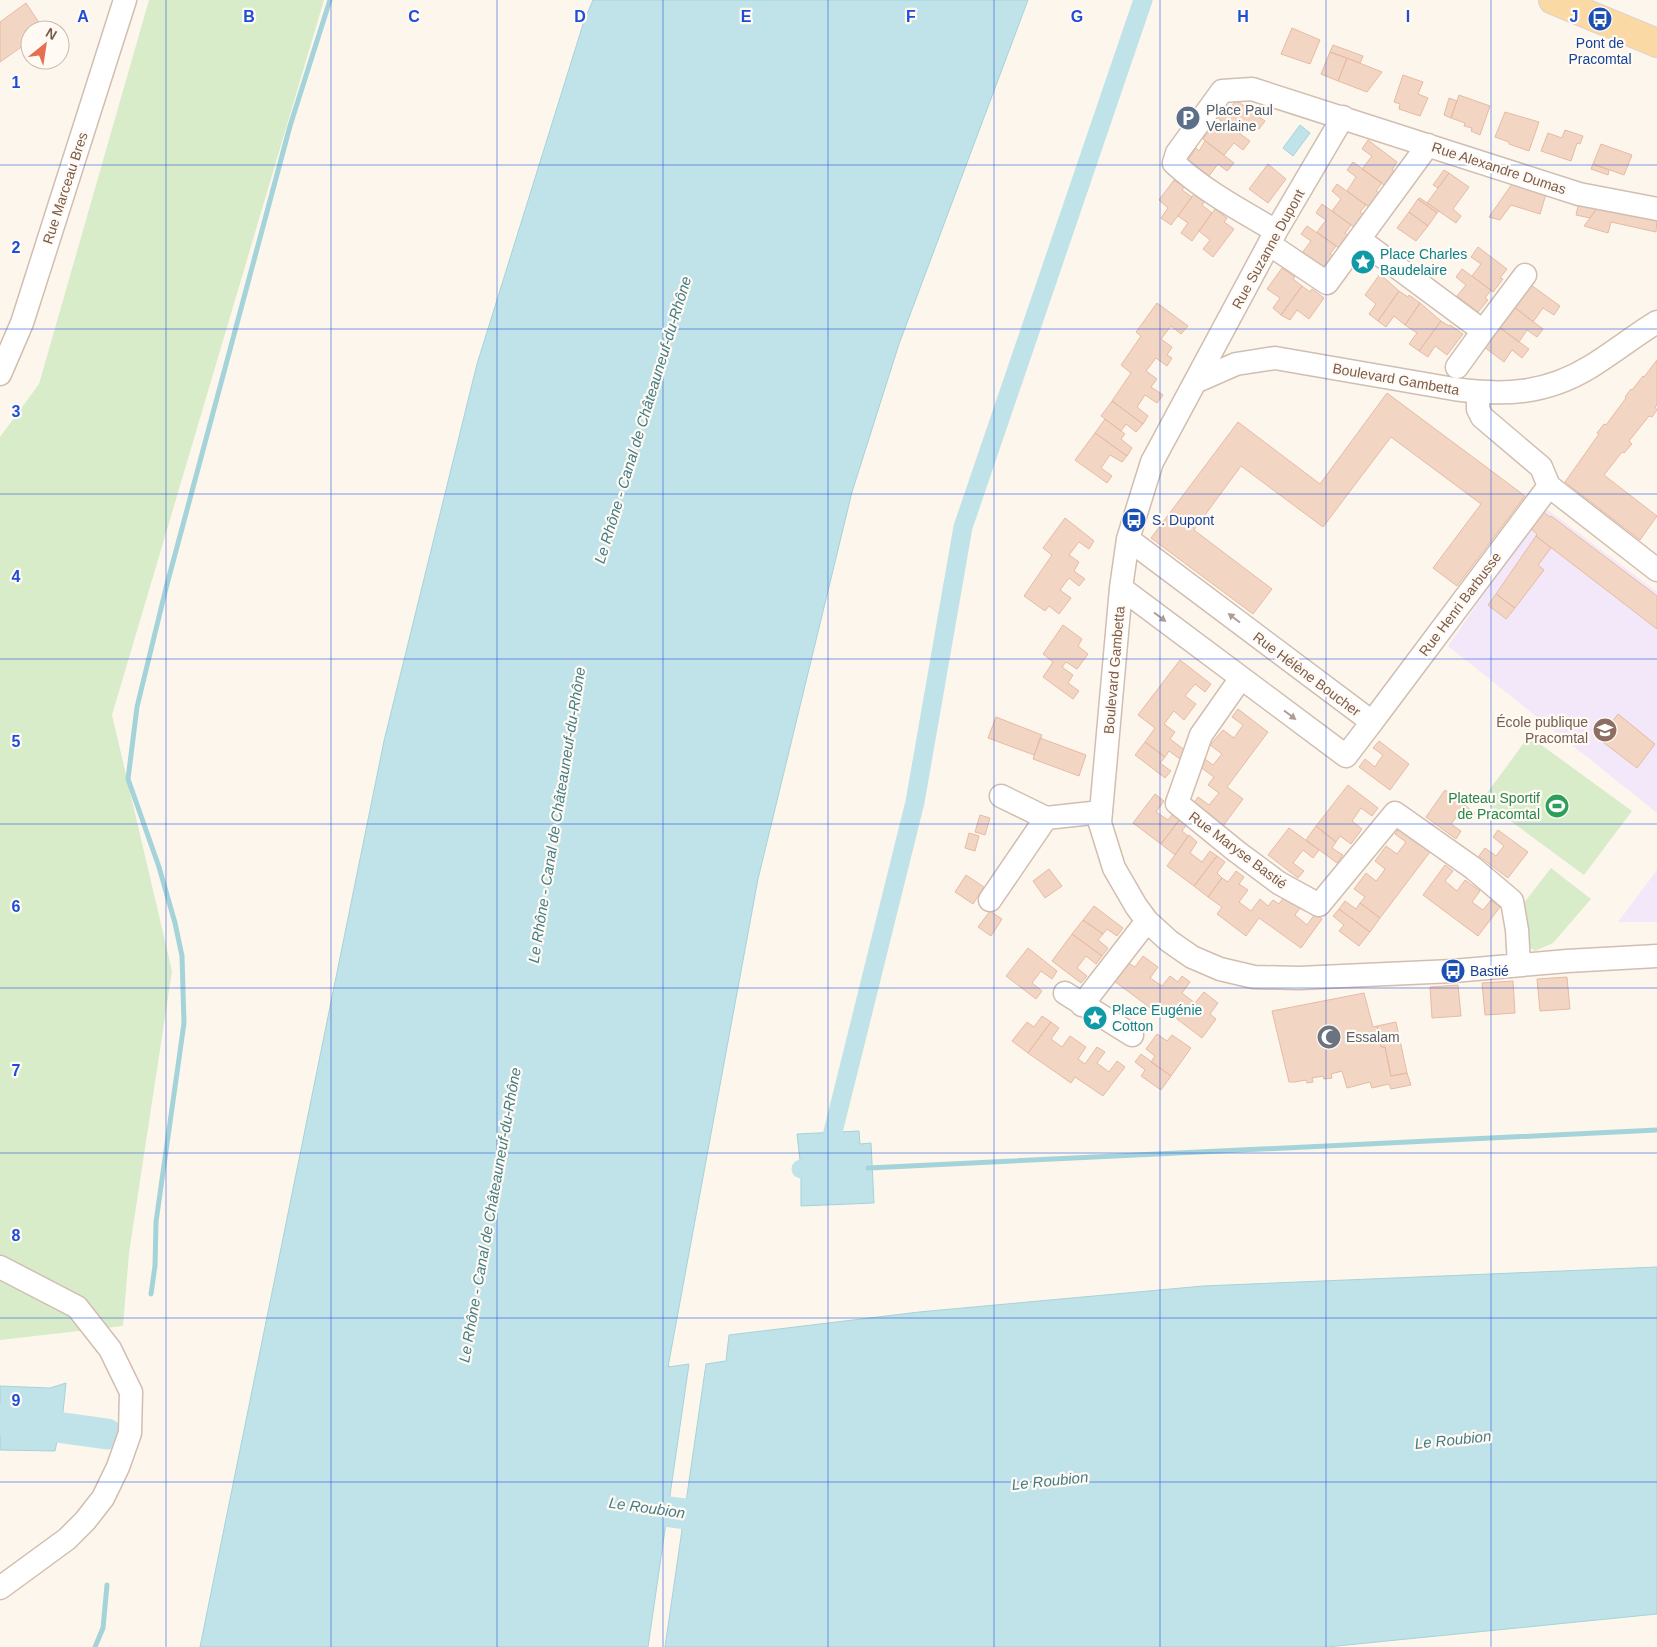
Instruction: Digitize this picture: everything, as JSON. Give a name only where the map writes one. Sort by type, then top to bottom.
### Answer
[{"type":"main road","points":[[1554,0],[1657,43]]},
{"type":"street","name":"Rue Marceau Bres","points":[[0,374],[22,323],[126,0]]},
{"type":"street","points":[[1343,117],[1252,89],[1222,91],[1177,154],[1174,163],[1214,195],[1273,237],[1327,283],[1428,145]]},
{"type":"street","name":"Rue Alexandre Dumas","points":[[1343,117],[1579,194],[1657,209]]},
{"type":"street","name":"Rue Suzanne Dupont","points":[[1195,382],[1273,237],[1343,117]]},
{"type":"street","points":[[1359,239],[1483,331]]},
{"type":"street","points":[[1457,367],[1525,274]]},
{"type":"street","name":"Boulevard Gambetta","points":[[1657,322],[1590,367],[1560,382],[1544,388],[1510,393],[1478,392],[1275,358],[1236,364],[1195,382],[1152,462],[1128,539],[1121,588],[1100,823],[1114,868],[1147,921],[1169,941],[1192,957],[1220,969],[1254,977],[1299,978],[1412,973],[1657,956]]},
{"type":"street","points":[[1478,392],[1478,409],[1482,417],[1541,467],[1549,486],[1657,568]]},
{"type":"street","name":"Rue Henri Barbusse","points":[[1372,722],[1549,486]]},
{"type":"street","name":"Rue Hélène Boucher","points":[[1121,588],[1346,756],[1372,722],[1128,539]]},
{"type":"street","name":"Rue Maryse Bastié","points":[[1241,678],[1201,735],[1177,803],[1236,851],[1280,883],[1319,906],[1394,813],[1473,868],[1512,901],[1517,930],[1519,965]]},
{"type":"street","points":[[1001,796],[1046,818],[1101,812]]},
{"type":"street","points":[[990,900],[1046,818]]},
{"type":"street","points":[[1132,1035],[1074,999],[1147,921]]},
{"type":"street","points":[[0,1267],[77,1307],[110,1349],[131,1392],[130,1433],[118,1467],[103,1498],[85,1521],[67,1539],[0,1588]]},
{"type":"shaded area","name":"École publique Pracomtal","points":[[1544,507],[1657,592],[1657,813],[1448,646]]},
{"type":"shaded area","points":[[1657,870],[1657,922],[1618,922]]},
{"type":"green space","points":[[149,0],[324,0],[112,715],[172,971],[129,1253],[123,1326],[0,1340],[0,437],[39,384]]},
{"type":"green space","name":"Plateau Sportif de Pracomtal","points":[[1529,736],[1632,811],[1584,875],[1482,800]]},
{"type":"green space","points":[[1551,868],[1591,899],[1553,943],[1535,951],[1526,945],[1523,904]]},
{"type":"water","name":"Le Rhône - Canal de Châteauneuf-du-Rhône","points":[[593,0],[1028,0],[899,344],[852,492],[758,879],[668,1367],[689,1364],[648,1647],[200,1647],[384,741],[477,364],[584,21]]},
{"type":"water","points":[[1300,125],[1310,133],[1293,156],[1283,148]]},
{"type":"water","points":[[859,1131],[860,1144],[871,1143],[874,1203],[801,1206],[801,1169],[797,1134]]},
{"type":"water","points":[[1657,1267],[1657,1614],[1327,1647],[665,1647],[706,1364],[726,1361],[729,1335],[919,1312],[1203,1286]]},
{"type":"water","points":[[66,1383],[63,1412],[55,1451],[0,1450],[0,1386],[50,1388]]},
{"type":"building","points":[[26,3],[37,20],[20,20],[20,48],[0,62],[0,22]]},
{"type":"building","points":[[1292,28],[1320,40],[1310,64],[1281,54]]},
{"type":"building","points":[[1333,45],[1363,56],[1360,63],[1330,52]]},
{"type":"building","points":[[1330,52],[1347,58],[1338,81],[1321,74]]},
{"type":"building","points":[[1347,58],[1382,72],[1367,92],[1338,81]]},
{"type":"building","points":[[1403,75],[1423,82],[1418,94],[1428,98],[1420,116],[1399,109],[1400,104],[1394,102]]},
{"type":"building","points":[[1459,95],[1490,106],[1480,135],[1471,131],[1472,128],[1464,126],[1465,123],[1451,118]]},
{"type":"building","points":[[1449,98],[1457,101],[1451,118],[1444,115]]},
{"type":"building","points":[[1236,100],[1265,121],[1259,129],[1249,123],[1240,134],[1218,118],[1227,107],[1230,109]]},
{"type":"building","points":[[1505,112],[1539,122],[1529,151],[1495,137]]},
{"type":"building","points":[[1221,120],[1250,141],[1243,150],[1234,143],[1224,155],[1203,139],[1212,127],[1214,129]]},
{"type":"building","points":[[1565,130],[1583,136],[1580,144],[1577,143],[1571,161],[1541,151],[1548,133],[1562,138]]},
{"type":"building","points":[[1368,140],[1397,162],[1392,170],[1394,171],[1384,185],[1362,169],[1372,156],[1362,149]]},
{"type":"building","points":[[1205,141],[1234,163],[1227,171],[1218,164],[1209,176],[1188,160],[1196,148],[1199,151]]},
{"type":"building","points":[[1601,144],[1632,155],[1624,175],[1593,164]]},
{"type":"building","points":[[1353,162],[1382,183],[1376,191],[1379,193],[1369,207],[1347,191],[1356,177],[1347,170]]},
{"type":"building","points":[[1268,164],[1286,179],[1268,203],[1249,189]]},
{"type":"building","points":[[1593,164],[1609,170],[1608,175],[1591,169]]},
{"type":"building","points":[[1444,170],[1449,173],[1438,188],[1433,185]]},
{"type":"building","points":[[1449,173],[1469,187],[1453,209],[1461,216],[1456,223],[1427,203]]},
{"type":"building","points":[[1174,180],[1184,187],[1182,190],[1192,197],[1171,225],[1161,218],[1168,208],[1159,200]]},
{"type":"building","points":[[1337,184],[1366,205],[1360,212],[1363,214],[1354,227],[1332,211],[1341,199],[1332,191]]},
{"type":"building","points":[[1512,184],[1546,194],[1540,214],[1511,205],[1500,220],[1489,217]]},
{"type":"building","points":[[1194,194],[1204,202],[1202,205],[1212,213],[1192,241],[1181,233],[1188,223],[1178,216]]},
{"type":"building","points":[[1420,198],[1439,211],[1437,213],[1418,199]]},
{"type":"building","points":[[1418,199],[1437,213],[1428,226],[1409,212]]},
{"type":"building","points":[[1579,202],[1598,207],[1590,218],[1576,215]]},
{"type":"building","points":[[1322,204],[1351,225],[1345,233],[1348,236],[1339,248],[1317,232],[1326,220],[1316,213]]},
{"type":"building","points":[[1598,207],[1657,219],[1656,232],[1611,222],[1608,233],[1584,226]]},
{"type":"building","points":[[1215,209],[1227,218],[1224,222],[1234,229],[1213,257],[1203,249],[1210,240],[1199,231]]},
{"type":"building","points":[[1409,212],[1428,226],[1416,241],[1397,228]]},
{"type":"building","points":[[1307,226],[1336,246],[1330,254],[1333,256],[1323,269],[1302,253],[1311,241],[1301,234]]},
{"type":"building","points":[[1478,247],[1507,269],[1500,278],[1503,279],[1493,292],[1472,276],[1481,264],[1471,257]]},
{"type":"building","points":[[1282,268],[1295,277],[1293,279],[1302,286],[1281,315],[1273,308],[1280,298],[1267,289]]},
{"type":"building","points":[[1462,269],[1491,290],[1485,298],[1488,300],[1478,312],[1457,296],[1466,285],[1456,277]]},
{"type":"building","points":[[1380,274],[1399,291],[1378,321],[1369,314],[1376,304],[1365,295]]},
{"type":"building","points":[[1531,285],[1560,306],[1554,315],[1543,308],[1533,322],[1512,305],[1522,293],[1525,294]]},
{"type":"building","points":[[1302,286],[1310,292],[1312,289],[1324,298],[1309,319],[1297,310],[1290,320],[1281,315]]},
{"type":"building","points":[[1399,291],[1420,303],[1405,325],[1394,316],[1386,327],[1378,321]]},
{"type":"building","points":[[1157,303],[1188,326],[1181,334],[1171,326],[1161,339],[1172,347],[1167,355],[1172,358],[1167,366],[1156,358],[1146,371],[1157,379],[1151,387],[1163,395],[1157,403],[1145,395],[1137,407],[1148,416],[1143,424],[1112,401],[1131,373],[1121,365],[1141,336],[1136,332]]},
{"type":"building","points":[[1420,303],[1441,321],[1419,351],[1409,344],[1417,333],[1405,325]]},
{"type":"building","points":[[1514,307],[1543,329],[1537,337],[1527,330],[1519,342],[1497,325]]},
{"type":"building","points":[[1441,321],[1463,334],[1447,355],[1435,346],[1428,357],[1419,351]]},
{"type":"building","points":[[1500,328],[1529,349],[1522,358],[1512,350],[1504,362],[1483,346],[1491,334],[1494,336]]},
{"type":"building","points":[[1657,360],[1657,405],[1655,407],[1657,410],[1652,417],[1649,416],[1629,441],[1632,444],[1624,453],[1622,452],[1604,475],[1657,516],[1640,540],[1565,482],[1599,434],[1597,433],[1604,424],[1606,425],[1631,389],[1644,377]]},
{"type":"building","points":[[1387,393],[1525,496],[1457,586],[1433,568],[1481,504],[1391,437],[1323,527],[1241,466],[1194,530],[1272,589],[1253,614],[1151,538],[1238,422],[1320,484]]},
{"type":"building","points":[[1112,401],[1143,424],[1136,432],[1126,424],[1121,431],[1101,416]]},
{"type":"building","points":[[1105,419],[1125,434],[1121,439],[1132,448],[1127,456],[1095,433]]},
{"type":"building","points":[[1095,433],[1127,456],[1122,462],[1110,455],[1101,468],[1112,476],[1107,483],[1075,460]]},
{"type":"building","points":[[1542,511],[1657,596],[1657,629],[1536,536],[1537,534],[1530,528]]},
{"type":"building","points":[[1065,518],[1094,541],[1089,549],[1079,542],[1069,555],[1079,562],[1074,571],[1085,579],[1079,586],[1069,578],[1060,590],[1071,598],[1059,614],[1049,606],[1045,611],[1024,596],[1052,555],[1043,548]]},
{"type":"building","points":[[1536,536],[1551,548],[1538,565],[1544,570],[1515,608],[1496,594]]},
{"type":"building","points":[[1496,594],[1515,608],[1506,619],[1488,605]]},
{"type":"building","points":[[1063,625],[1082,639],[1078,646],[1088,654],[1077,669],[1066,662],[1062,667],[1073,675],[1068,683],[1079,691],[1073,699],[1043,677],[1053,662],[1043,654]]},
{"type":"building","points":[[1180,660],[1211,684],[1205,692],[1195,684],[1185,696],[1196,704],[1184,720],[1174,711],[1164,724],[1175,732],[1170,739],[1186,751],[1180,759],[1169,751],[1165,757],[1145,742],[1155,728],[1138,715]]},
{"type":"building","points":[[1238,709],[1268,732],[1227,787],[1243,799],[1223,826],[1193,804],[1198,797],[1209,805],[1219,793],[1208,785],[1214,777],[1196,764],[1202,757],[1213,765],[1222,754],[1210,745],[1223,730],[1234,738],[1243,725],[1232,717]]},
{"type":"building","points":[[1618,714],[1655,744],[1637,768],[1599,739]]},
{"type":"building","points":[[996,717],[1042,735],[1034,755],[988,738]]},
{"type":"building","points":[[1040,738],[1086,755],[1079,776],[1033,759]]},
{"type":"building","points":[[1379,741],[1409,764],[1390,790],[1359,767],[1365,759],[1375,767],[1383,755],[1373,748]]},
{"type":"building","points":[[1145,742],[1165,757],[1160,763],[1171,771],[1165,778],[1135,755]]},
{"type":"building","points":[[1348,785],[1378,808],[1372,816],[1361,808],[1352,821],[1362,829],[1351,844],[1340,836],[1336,842],[1316,826]]},
{"type":"building","points":[[1445,790],[1475,813],[1470,820],[1460,812],[1451,824],[1461,831],[1456,839],[1426,817]]},
{"type":"building","points":[[1155,794],[1164,801],[1156,812],[1168,820],[1176,810],[1183,815],[1161,844],[1133,823]]},
{"type":"building","points":[[980,815],[990,818],[985,835],[975,832]]},
{"type":"building","points":[[1183,815],[1190,820],[1182,831],[1188,836],[1175,855],[1161,844]]},
{"type":"building","points":[[1316,826],[1336,842],[1332,848],[1343,855],[1337,863],[1306,840]]},
{"type":"building","points":[[1401,826],[1433,848],[1380,918],[1360,903],[1365,897],[1354,889],[1366,873],[1376,881],[1381,875],[1385,869],[1375,861],[1386,846],[1397,854],[1406,842],[1395,834]]},
{"type":"building","points":[[1289,828],[1319,850],[1313,858],[1303,850],[1293,863],[1304,871],[1298,878],[1268,855]]},
{"type":"building","points":[[1498,830],[1528,852],[1508,878],[1479,856],[1485,848],[1496,856],[1504,846],[1493,837]]},
{"type":"building","points":[[969,833],[979,836],[975,851],[965,848]]},
{"type":"building","points":[[1189,835],[1197,842],[1190,853],[1202,862],[1210,851],[1217,856],[1194,886],[1167,866]]},
{"type":"building","points":[[1217,856],[1225,862],[1217,873],[1222,878],[1208,897],[1194,886]]},
{"type":"building","points":[[1445,865],[1453,871],[1445,881],[1457,891],[1465,880],[1480,891],[1472,902],[1483,910],[1491,900],[1500,907],[1478,936],[1423,895]]},
{"type":"building","points":[[1049,869],[1062,886],[1045,898],[1033,881]]},
{"type":"building","points":[[1236,871],[1244,877],[1239,884],[1248,890],[1239,902],[1251,911],[1260,899],[1268,906],[1273,900],[1279,904],[1287,893],[1302,905],[1295,915],[1307,925],[1315,914],[1322,919],[1301,948],[1259,918],[1246,936],[1217,914],[1222,907],[1208,897],[1222,878],[1228,882]]},
{"type":"building","points":[[966,875],[984,887],[973,904],[955,892]]},
{"type":"building","points":[[1345,901],[1356,909],[1360,903],[1380,918],[1370,932],[1339,909]]},
{"type":"building","points":[[1094,906],[1123,928],[1117,936],[1107,929],[1103,934],[1083,920]]},
{"type":"building","points":[[1339,909],[1370,932],[1359,946],[1339,931],[1344,925],[1333,916]]},
{"type":"building","points":[[990,911],[1002,919],[991,936],[978,927]]},
{"type":"building","points":[[1083,920],[1103,934],[1098,940],[1108,948],[1102,956],[1072,934]]},
{"type":"building","points":[[1072,934],[1102,956],[1096,964],[1086,956],[1077,968],[1087,976],[1081,983],[1052,961]]},
{"type":"building","points":[[1028,948],[1057,971],[1052,979],[1041,971],[1032,983],[1042,991],[1036,999],[1006,976]]},
{"type":"building","points":[[1143,956],[1158,967],[1150,978],[1162,986],[1170,976],[1178,982],[1182,976],[1190,982],[1182,993],[1195,1003],[1204,992],[1218,1003],[1210,1014],[1216,1019],[1202,1038],[1160,1006],[1156,1012],[1114,981],[1128,963],[1135,967]]},
{"type":"building","points":[[1567,977],[1570,1009],[1540,1011],[1537,979]]},
{"type":"building","points":[[1513,981],[1515,1013],[1485,1015],[1482,983]]},
{"type":"building","points":[[1458,985],[1461,1016],[1432,1018],[1430,987]]},
{"type":"building","name":"Essalam","points":[[1364,993],[1373,1027],[1377,1026],[1381,1047],[1385,1047],[1391,1076],[1407,1073],[1411,1085],[1391,1089],[1389,1084],[1372,1088],[1370,1082],[1347,1088],[1342,1071],[1331,1074],[1332,1078],[1324,1079],[1323,1076],[1312,1078],[1313,1082],[1307,1083],[1306,1080],[1289,1082],[1272,1011]]},
{"type":"building","points":[[1042,1016],[1051,1022],[1028,1053],[1012,1041],[1027,1022],[1034,1027]]},
{"type":"building","points":[[1051,1022],[1059,1028],[1051,1039],[1062,1047],[1070,1036],[1086,1047],[1078,1059],[1085,1064],[1097,1047],[1105,1052],[1097,1063],[1109,1072],[1117,1061],[1125,1067],[1103,1096],[1075,1077],[1071,1083],[1028,1053]]},
{"type":"building","points":[[1396,1022],[1407,1073],[1391,1076],[1385,1047],[1381,1047],[1377,1026]]},
{"type":"building","points":[[1157,1034],[1167,1041],[1172,1035],[1191,1048],[1171,1076],[1151,1062],[1155,1056],[1146,1049]]},
{"type":"building","points":[[1141,1054],[1171,1076],[1161,1090],[1141,1076],[1145,1070],[1135,1062]]},
{"type":"waterway","points":[[151,1294],[155,1266],[156,1222],[184,1023],[182,956],[175,923],[159,867],[128,779],[137,707],[166,588],[290,126],[330,0]]},
{"type":"waterway","points":[[801,1169],[832,1172],[833,1132],[915,802],[963,527],[1143,0]]},
{"type":"waterway","points":[[868,1168],[1657,1130]]},
{"type":"waterway","name":"Le Roubion","points":[[0,1419],[107,1434]]},
{"type":"waterway","name":"Le Roubion","points":[[626,1506],[701,1516],[725,1513]]},
{"type":"waterway","points":[[95,1647],[103,1628],[107,1585]]},
{"type":"place","name":"Pont de Pracomtal","points":[[1600,19]]},
{"type":"place","name":"Place Paul Verlaine","points":[[1188,118]]},
{"type":"place","name":"Place Charles Baudelaire","points":[[1363,262]]},
{"type":"place","name":"S. Dupont","points":[[1134,520]]},
{"type":"place","name":"École publique Pracomtal","points":[[1605,730]]},
{"type":"place","name":"Plateau Sportif de Pracomtal","points":[[1557,806]]},
{"type":"place","name":"Bastié","points":[[1453,971]]},
{"type":"place","name":"Place Eugénie Cotton","points":[[1095,1018]]},
{"type":"place","name":"Essalam","points":[[1329,1037]]}]
